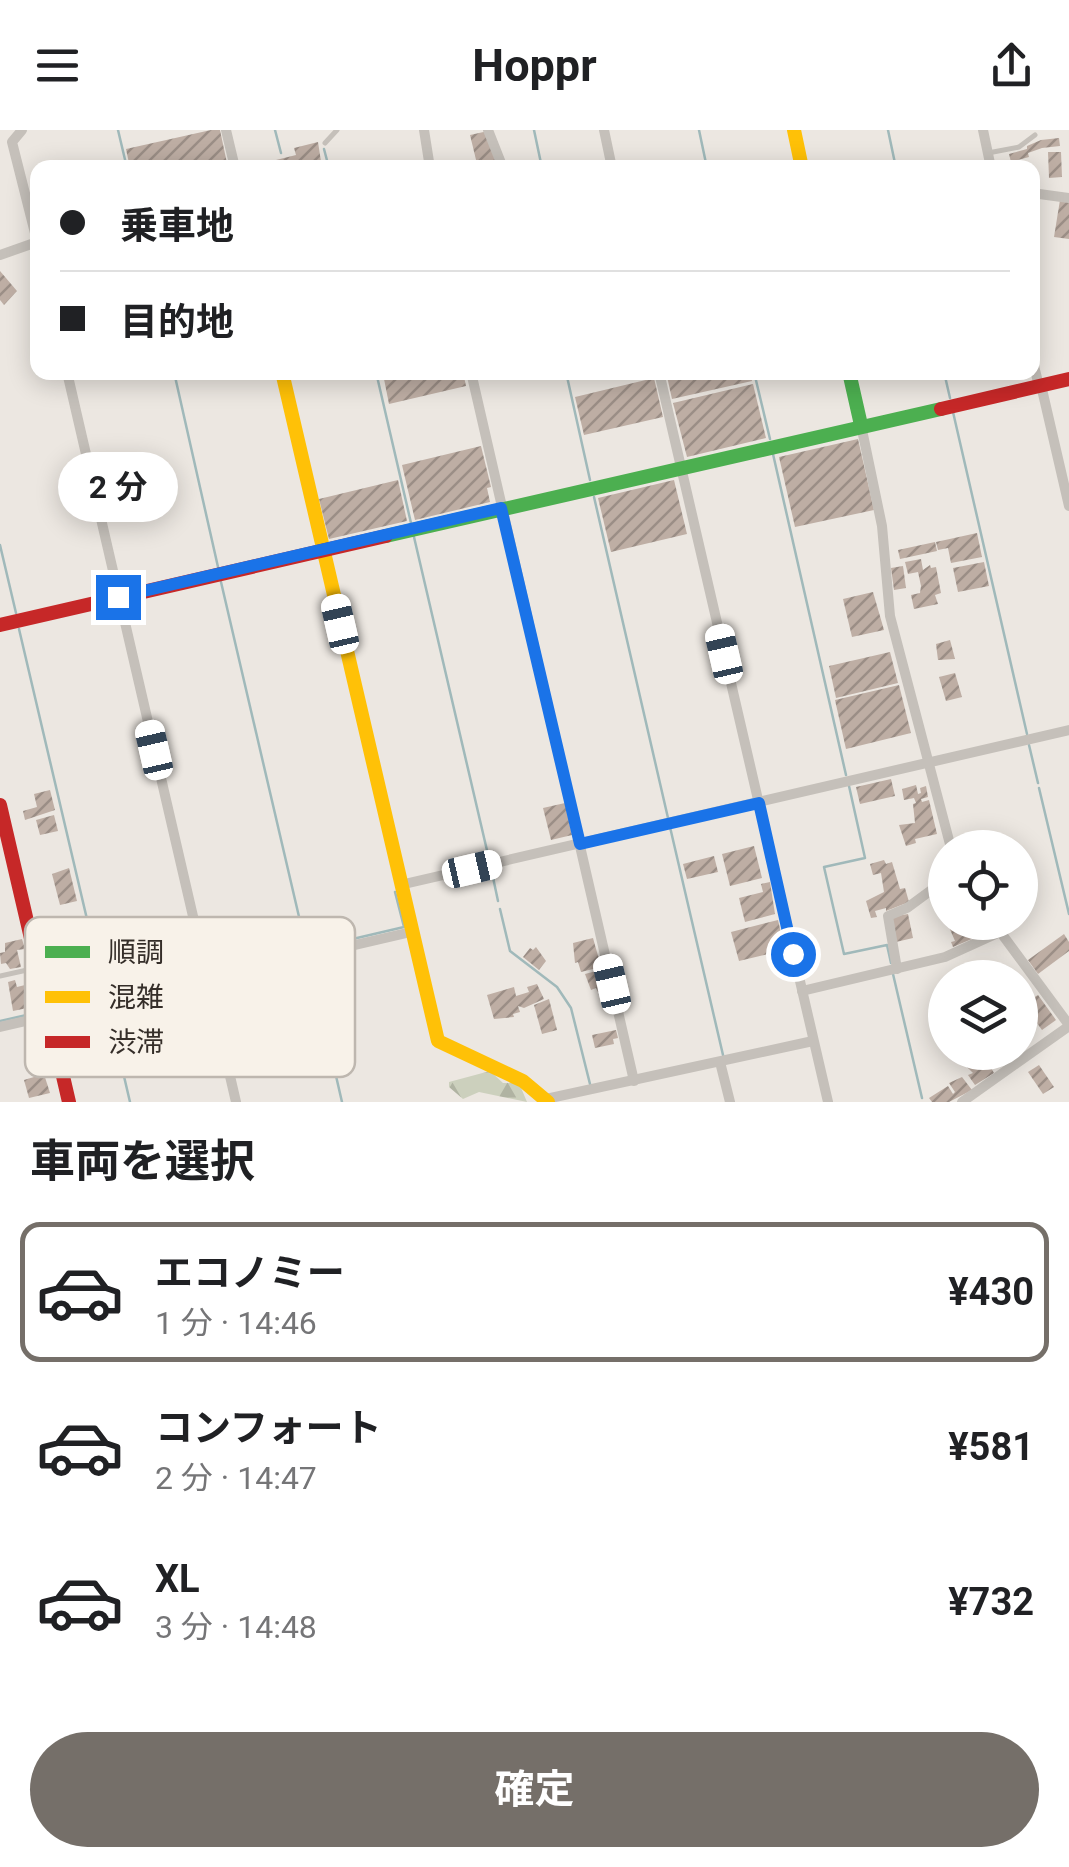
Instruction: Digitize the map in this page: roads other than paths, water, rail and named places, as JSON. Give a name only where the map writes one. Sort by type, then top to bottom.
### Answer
[{"type":"street","points":[[22,130],[12,142],[30,215]]},
{"type":"street","points":[[226,130],[233,160]]},
{"type":"street","points":[[424,130],[429,160]]},
{"type":"street","points":[[488,130],[499,160]]},
{"type":"street","points":[[604,130],[610,160]]},
{"type":"street","points":[[794,130],[800,160]]},
{"type":"street","points":[[982,130],[989,160]]},
{"type":"street","points":[[1040,195],[1069,198]]},
{"type":"street","points":[[0,255],[30,246]]},
{"type":"street","points":[[0,625],[1069,379]]},
{"type":"street","points":[[69,380],[193,917]]},
{"type":"street","points":[[284,380],[438,1042],[523,1081],[547,1100],[813,1041]]},
{"type":"street","points":[[473,380],[634,1082]]},
{"type":"street","points":[[661,380],[828,1102]]},
{"type":"street","points":[[851,380],[882,526],[890,616],[946,830]]},
{"type":"street","points":[[1038,380],[1069,506]]},
{"type":"street","points":[[400,886],[1069,730]]},
{"type":"street","points":[[0,806],[26,917]]},
{"type":"street","points":[[897,968],[888,916],[928,893]]},
{"type":"street","points":[[355,945],[411,932]]},
{"type":"street","points":[[802,991],[944,958],[974,940]]},
{"type":"street","points":[[962,1102],[1069,1026],[1006,940]]},
{"type":"street","points":[[0,1027],[25,1021]]},
{"type":"street","points":[[720,1062],[730,1102]]},
{"type":"street","points":[[62,1077],[68,1102]]},
{"type":"street","points":[[230,1077],[236,1102]]},
{"type":"lane","points":[[325,142],[337,130]]},
{"type":"lane","points":[[988,154],[1019,146],[1035,135]]},
{"type":"lane","points":[[0,976],[25,971]]},
{"type":"waterway","points":[[118,130],[125,160]]},
{"type":"waterway","points":[[275,130],[281,153]]},
{"type":"waterway","points":[[534,130],[540,160]]},
{"type":"waterway","points":[[699,130],[705,160]]},
{"type":"waterway","points":[[888,130],[894,160]]},
{"type":"waterway","points":[[324,149],[327,160]]},
{"type":"waterway","points":[[176,380],[218,567]]},
{"type":"waterway","points":[[378,380],[411,523]]},
{"type":"waterway","points":[[568,380],[590,480]]},
{"type":"waterway","points":[[756,380],[770,439]]},
{"type":"waterway","points":[[946,380],[950,398]]},
{"type":"waterway","points":[[953,412],[1027,734]]},
{"type":"waterway","points":[[773,454],[846,775]]},
{"type":"waterway","points":[[594,497],[668,818]]},
{"type":"waterway","points":[[414,537],[489,859]]},
{"type":"waterway","points":[[0,545],[16,613]]},
{"type":"waterway","points":[[221,582],[299,917]]},
{"type":"waterway","points":[[19,629],[86,917]]},
{"type":"waterway","points":[[1029,745],[1038,783]]},
{"type":"waterway","points":[[849,786],[865,858],[824,867],[844,954],[887,945],[891,963]]},
{"type":"waterway","points":[[1039,788],[1069,914]]},
{"type":"waterway","points":[[670,827],[723,1055]]},
{"type":"waterway","points":[[491,868],[498,901]]},
{"type":"waterway","points":[[355,938],[404,927],[395,892]]},
{"type":"waterway","points":[[500,909],[510,951],[557,987],[571,1008],[590,1084]]},
{"type":"waterway","points":[[893,974],[922,1098]]},
{"type":"waterway","points":[[0,1021],[25,1015]]},
{"type":"waterway","points":[[124,1077],[130,1102]]},
{"type":"waterway","points":[[336,1077],[342,1102]]}]
